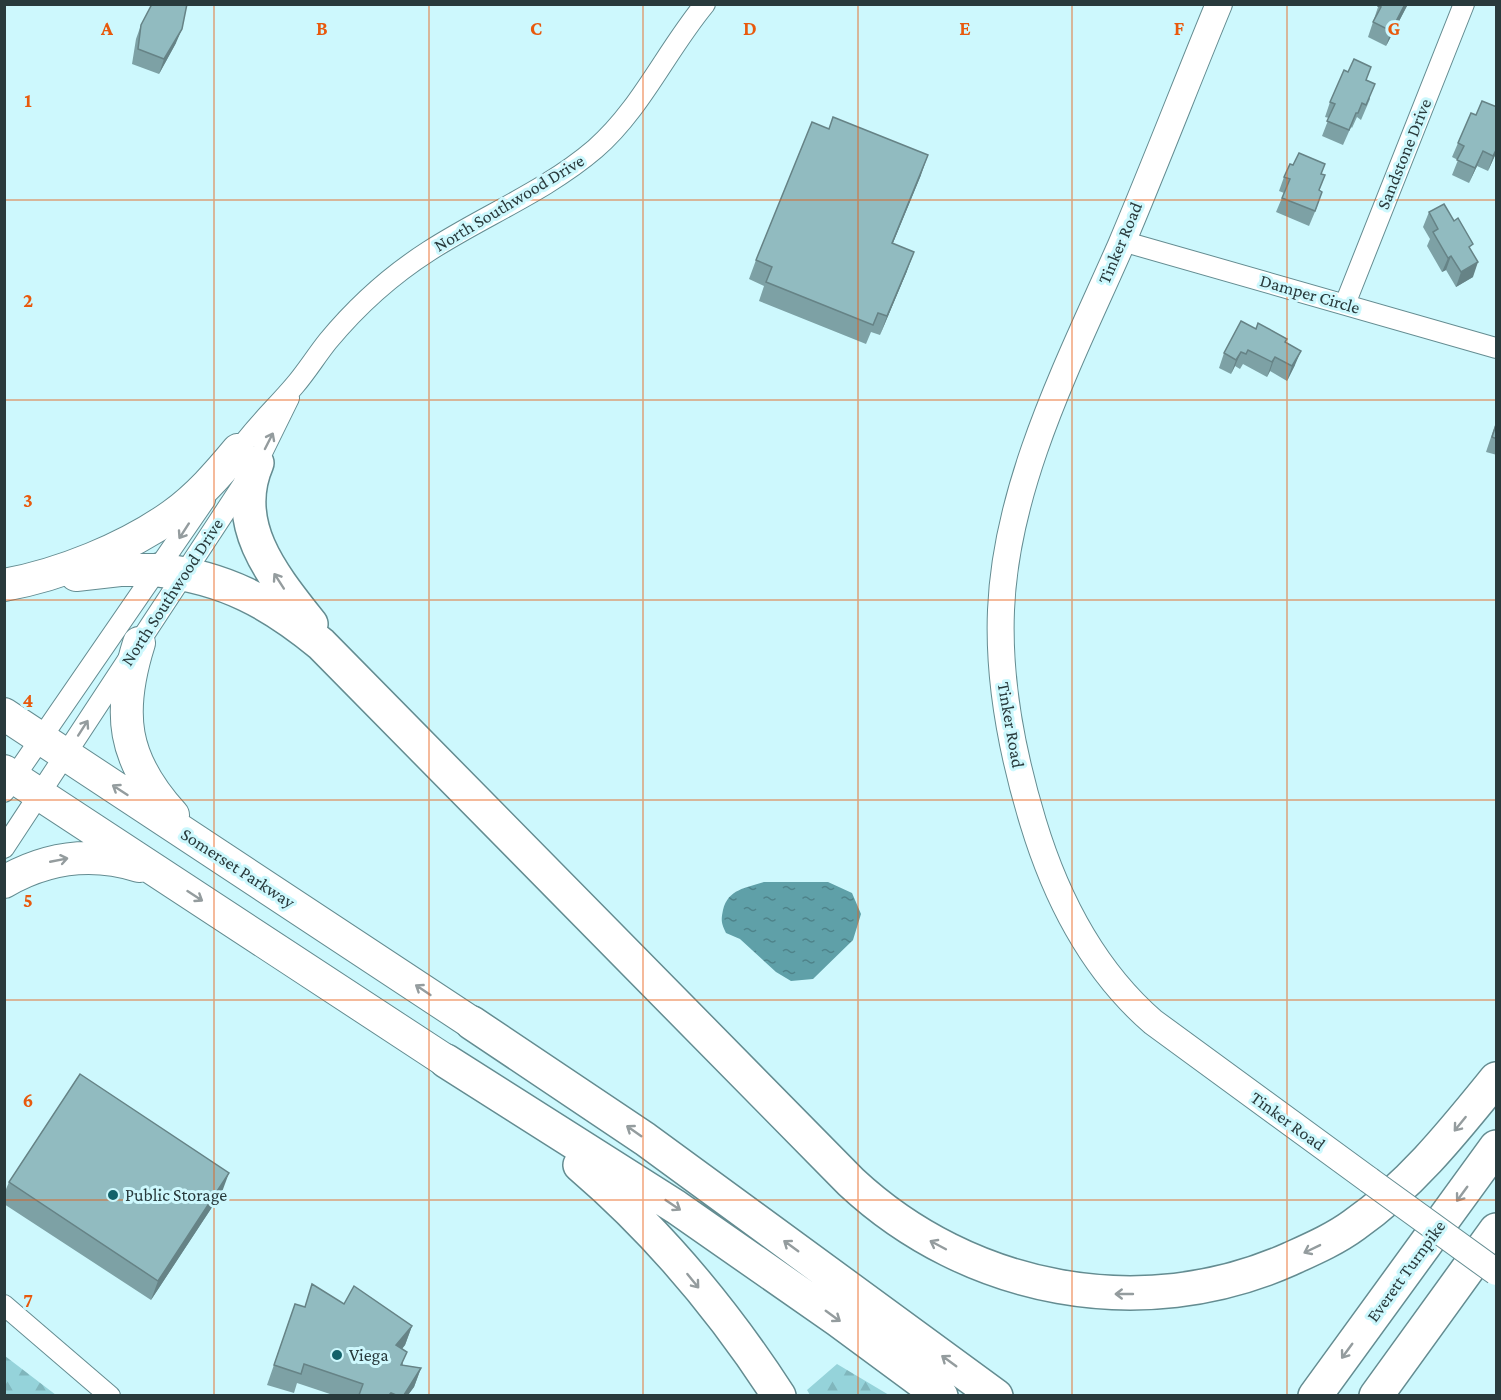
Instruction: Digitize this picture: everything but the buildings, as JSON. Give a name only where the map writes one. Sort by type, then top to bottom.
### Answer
[{"type":"highway","points":[[248,457],[250,523],[260,549],[285,591],[369,691]]},
{"type":"highway","points":[[172,572],[221,583],[266,604],[321,644],[862,1193],[918,1234],[961,1257],[996,1271],[1026,1281],[1070,1290],[1127,1294],[1202,1287],[1263,1271],[1327,1242],[1380,1206],[1435,1153],[1497,1079]]},
{"type":"highway","points":[[472,1023],[636,1133],[996,1395]]},
{"type":"highway","points":[[446,1061],[541,1132],[640,1220],[711,1303],[779,1395]]},
{"type":"highway","points":[[446,1061],[685,1213],[941,1395]]},
{"type":"highway","name":"Everett Turnpike","points":[[1315,1395],[1497,1147]]},
{"type":"highway","points":[[1376,1395],[1497,1230]]},
{"type":"highway","points":[[1384,1395],[1437,1311]]},
{"type":"main road","points":[[16,583],[96,556],[155,526],[248,457]]},
{"type":"main road","points":[[16,583],[108,571],[172,572]]},
{"type":"main road","points":[[139,643],[131,671],[127,710],[128,730],[134,758],[144,777],[164,804],[211,850]]},
{"type":"main road","name":"Somerset Parkway","points":[[4,714],[472,1023]]},
{"type":"main road","points":[[8,780],[40,795],[446,1061]]},
{"type":"main road","points":[[4,882],[38,866],[63,858],[76,857],[117,860],[163,875]]},
{"type":"street","name":"North Southwood Drive","points":[[4,848],[40,795],[54,746],[248,457],[273,435],[295,385],[337,330],[385,282],[451,237],[560,175],[605,140],[629,112],[705,4]]},
{"type":"street","name":"Tinker Road","points":[[1219,4],[1122,241],[1061,380],[1019,503],[1004,573],[1001,610],[1004,687],[1015,759],[1041,848],[1067,911],[1094,957],[1129,1000],[1187,1047],[1497,1272]]},
{"type":"street","name":"Sandstone Drive","points":[[1345,304],[1464,4]]},
{"type":"street","name":"Damper Circle","points":[[1122,241],[1497,348]]},
{"type":"street","name":"North Southwood Drive","points":[[54,746],[139,643],[172,572],[248,457]]},
{"type":"street","points":[[8,780],[54,746]]},
{"type":"street","points":[[4,1305],[110,1395]]},
{"type":"green space","points":[[5,1356],[56,1395],[5,1395]]},
{"type":"green space","points":[[837,1364],[889,1395],[810,1395],[807,1390]]},
{"type":"water","points":[[764,882],[828,882],[852,893],[861,914],[853,940],[813,979],[791,981],[776,972],[740,939],[726,933],[722,924],[725,903],[733,893]]},
{"type":"place","name":"Public Storage","points":[[113,1195]]},
{"type":"place","name":"Viega","points":[[337,1355]]}]
